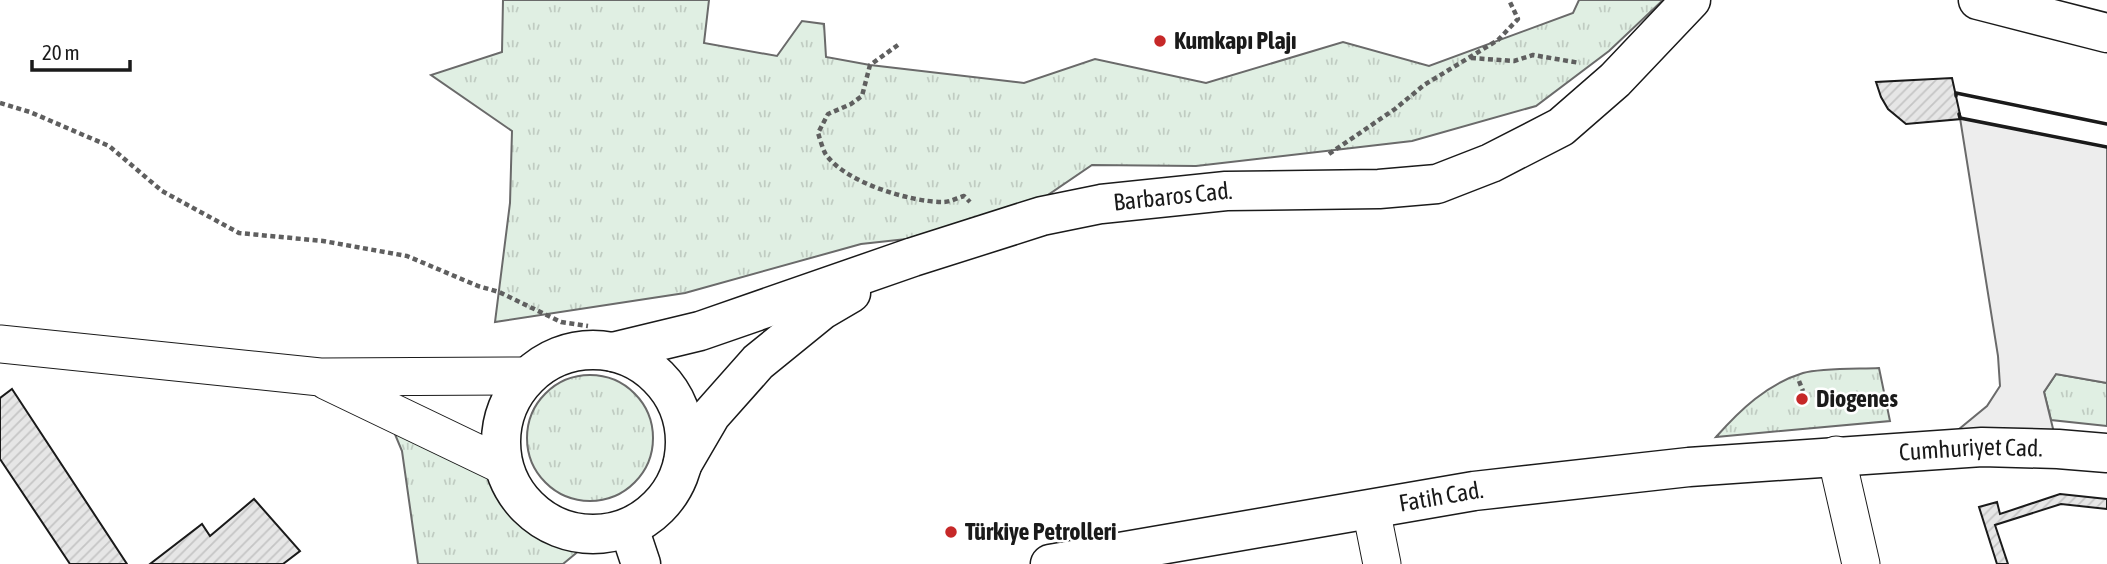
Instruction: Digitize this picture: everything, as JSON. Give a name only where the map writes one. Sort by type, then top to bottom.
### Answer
[{"type":"main road","name":"Barbaros Cad.","points":[[606,340],[699,331],[998,229],[1042,216],[1101,204],[1227,191],[1378,189],[1437,184],[1491,163],[1561,127],[1615,80],[1691,0]]},
{"type":"main road","points":[[1978,0],[2107,33]]},
{"type":"main road","points":[[683,463],[685,435],[678,406],[663,382],[606,340],[553,358],[527,376],[509,403],[500,433],[502,465],[515,494],[537,517],[566,531],[587,534],[598,535],[629,528],[653,513],[666,498],[711,415],[758,362],[822,310],[913,257]]},
{"type":"main road","name":"Cumhuriyet Cad.","points":[[1836,455],[1989,446],[2107,453]]},
{"type":"main road","name":"Fatih Cad.","points":[[1050,564],[1179,553],[1371,509],[1474,491],[1648,471],[1836,455]]},
{"type":"main road","points":[[629,528],[641,564]]},
{"type":"street","points":[[0,344],[320,377],[527,376]]},
{"type":"street","points":[[320,377],[502,465]]},
{"type":"street","points":[[1836,455],[1861,564]]},
{"type":"street","points":[[1371,509],[1382,564]]},
{"type":"path","points":[[1321,159],[1395,109],[1424,85],[1498,40],[1518,19],[1509,0]]},
{"type":"path","points":[[898,45],[870,65],[862,96],[828,114],[818,132],[825,153],[841,169],[865,184],[922,200],[946,202],[964,196],[998,229]]},
{"type":"path","points":[[1470,58],[1514,61],[1533,55],[1579,64]]},
{"type":"path","points":[[0,103],[30,112],[109,146],[162,191],[239,233],[323,241],[407,256],[499,292],[606,340]]},
{"type":"path","points":[[1799,381],[1802,391]]},
{"type":"green space","points":[[503,0],[709,0],[704,43],[777,56],[802,21],[824,24],[826,57],[870,65],[1024,83],[1095,59],[1206,83],[1343,42],[1429,66],[1573,13],[1579,0],[1663,0],[1609,51],[1536,106],[1412,141],[1196,166],[1092,165],[998,229],[861,244],[685,293],[495,322],[510,203],[512,131],[431,75],[502,52]]},
{"type":"green space","points":[[1879,368],[1890,421],[1716,437],[1755,399],[1790,378],[1820,370]]},
{"type":"green space","points":[[2056,374],[2107,383],[2107,426],[2051,420],[2044,392]]},
{"type":"green space","points":[[590,375],[614,380],[635,393],[648,414],[653,438],[648,462],[635,483],[614,496],[590,501],[566,496],[545,483],[532,462],[527,438],[532,414],[545,393],[566,380]]},
{"type":"green space","points":[[384,408],[502,465],[515,494],[537,517],[566,531],[598,535],[563,564],[418,564],[402,451]]},
{"type":"shaded area","points":[[1960,118],[2107,147],[2107,383],[2056,374],[2044,392],[2058,449],[1936,448],[1987,406],[2000,386],[1998,356]]},
{"type":"building","points":[[1952,78],[1961,119],[1906,124],[1888,109],[1876,82]]},
{"type":"building","points":[[12,389],[127,564],[70,564],[0,459],[0,398]]},
{"type":"building","points":[[2060,494],[2107,499],[2107,509],[2061,504],[1995,525],[2008,564],[1997,564],[1979,507],[1997,502],[2000,514]]},
{"type":"building","points":[[254,499],[300,551],[283,564],[150,564],[202,524],[210,536]]},
{"type":"wall","points":[[1956,96],[1956,93],[2107,124]]},
{"type":"wall","points":[[1959,114],[1960,118],[2107,147]]},
{"type":"place","name":"Kumkapı Plajı","points":[[1160,41]]},
{"type":"place","name":"Diogenes","points":[[1802,399]]},
{"type":"place","name":"Türkiye Petrolleri","points":[[951,532]]}]
